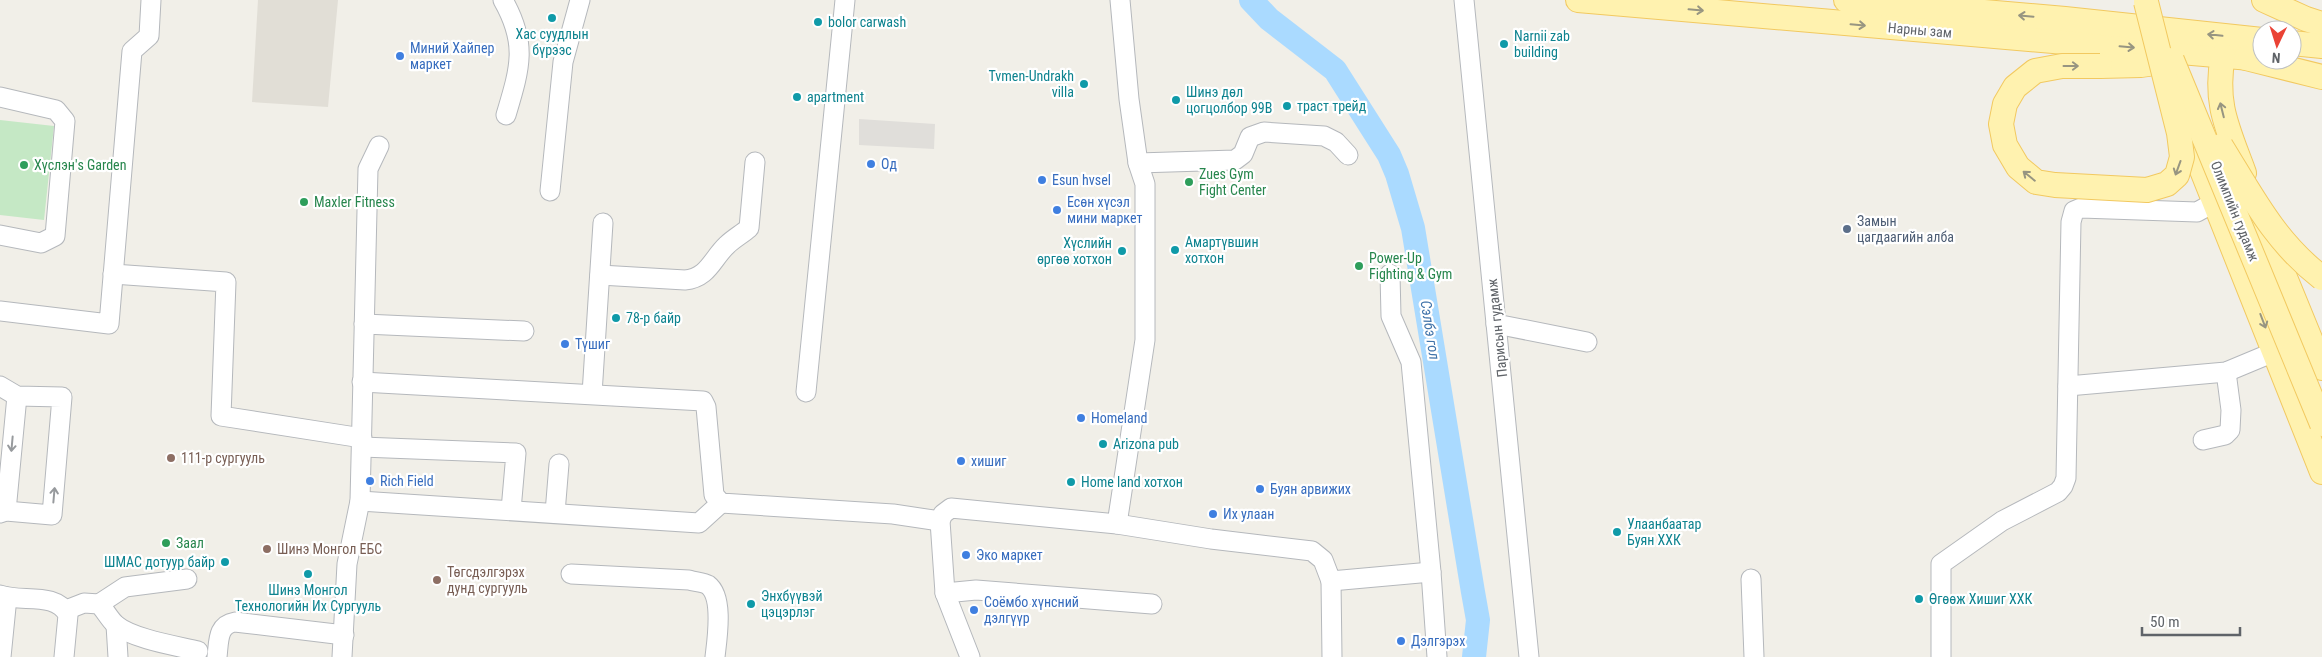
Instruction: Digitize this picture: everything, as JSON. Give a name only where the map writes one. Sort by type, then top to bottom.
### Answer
[{"type":"main road","name":"Нарны зам","points":[[1578,0],[1736,6],[2064,30],[2126,26],[2252,39]]},
{"type":"main road","name":"Нарны зам","points":[[1846,0],[2064,30],[2155,56],[2235,57],[2322,77]]},
{"type":"main road","points":[[2264,0],[2322,24]]},
{"type":"main road","points":[[2146,1],[2179,134],[2182,157],[2177,174],[2167,184],[2148,190],[2055,186],[2036,182],[2018,167],[2005,145],[2001,124],[2005,104],[2015,87],[2035,71],[2062,66],[2100,66],[2155,56],[2215,202],[2243,269],[2322,472]]},
{"type":"main road","name":"Олимпийн гудамж","points":[[2146,1],[2183,85],[2322,424]]},
{"type":"main road","points":[[2302,44],[2322,46]]},
{"type":"main road","points":[[2235,57],[2219,78],[2221,107],[2260,218],[2322,368]]},
{"type":"main road","points":[[2302,63],[2322,65]]},
{"type":"main road","points":[[2183,85],[2268,224],[2289,249],[2322,278]]},
{"type":"main road","points":[[2227,231],[2246,238],[2255,232],[2260,218]]},
{"type":"main road","points":[[2243,269],[2246,256],[2252,253],[2276,255]]},
{"type":"street","points":[[0,311],[109,324],[132,51],[149,36],[151,0]]},
{"type":"street","points":[[503,0],[516,24],[520,38],[516,82],[506,115]]},
{"type":"street","points":[[550,191],[562,62],[580,0]]},
{"type":"street","points":[[806,392],[845,0]]},
{"type":"street","points":[[1117,524],[1145,340],[1145,184],[1138,163],[1129,99],[1120,0]]},
{"type":"street","name":"Парисын гудамж","points":[[1464,0],[1530,657]]},
{"type":"street","points":[[0,97],[56,110],[65,121],[55,236],[41,243],[0,235]]},
{"type":"street","points":[[1138,163],[1235,160],[1243,154],[1250,137],[1264,132],[1324,136],[1336,142],[1348,154]]},
{"type":"street","points":[[342,657],[347,564],[360,501],[368,169],[379,146]]},
{"type":"street","points":[[600,275],[685,280],[704,274],[726,246],[749,228],[755,162]]},
{"type":"street","points":[[1941,657],[1941,564],[2002,521],[2058,492],[2066,478],[2071,222],[2074,211],[2081,208],[2197,212],[2215,202]]},
{"type":"street","points":[[592,394],[603,223]]},
{"type":"street","points":[[113,274],[226,282],[221,416],[362,443],[516,453],[512,510]]},
{"type":"street","points":[[1390,274],[1391,316],[1411,362],[1437,657]]},
{"type":"street","points":[[364,324],[524,331]]},
{"type":"street","points":[[1496,324],[1587,342]]},
{"type":"street","points":[[2068,386],[2226,372],[2274,352]]},
{"type":"street","points":[[2203,440],[2225,435],[2230,430],[2232,410],[2226,372]]},
{"type":"street","points":[[362,382],[703,401],[706,407],[714,495],[722,502],[884,513],[940,521]]},
{"type":"street","points":[[0,386],[16,396],[62,396],[52,515],[3,512],[16,396]]},
{"type":"street","points":[[555,513],[558,464]]},
{"type":"street","points":[[360,501],[699,523],[722,502]]},
{"type":"street","points":[[970,657],[945,593],[940,521],[943,514],[951,508],[1117,524],[1210,539],[1312,551],[1323,560],[1331,581],[1332,657]]},
{"type":"street","points":[[1331,581],[1431,572]]},
{"type":"street","points":[[570,574],[689,580],[707,584],[714,592],[718,603],[715,657]]},
{"type":"street","points":[[66,610],[84,603],[99,604],[126,587],[187,579]]},
{"type":"street","points":[[1751,579],[1754,657]]},
{"type":"street","points":[[945,593],[976,590],[1152,604]]},
{"type":"street","points":[[1,657],[4,596],[52,601],[66,610],[68,615],[64,657]]},
{"type":"street","points":[[99,604],[116,625],[162,643],[198,651]]},
{"type":"street","points":[[217,657],[221,630],[228,624],[235,622],[344,635]]},
{"type":"street","points":[[116,625],[118,657]]},
{"type":"shaded area","points":[[258,0],[338,0],[328,107],[252,102]]},
{"type":"shaded area","points":[[859,119],[935,124],[934,149],[859,145]]},
{"type":"green space","points":[[0,120],[54,126],[44,220],[0,215]]},
{"type":"waterway","name":"Сэлбэ гол","points":[[1251,0],[1269,19],[1335,70],[1389,155],[1397,174],[1413,228],[1478,620],[1474,657]]},
{"type":"place","name":"Хас суудлын бүрээс","points":[[552,18]]},
{"type":"place","name":"bolor carwash","points":[[818,22]]},
{"type":"place","name":"Narnii zab building","points":[[1504,44]]},
{"type":"place","name":"Миний Хайпер маркет","points":[[400,56]]},
{"type":"place","name":"Tvmen-Undrakh villa","points":[[1084,84]]},
{"type":"place","name":"apartment","points":[[797,97]]},
{"type":"place","name":"Шинэ дөл цогцолбор 99В","points":[[1176,100]]},
{"type":"place","name":"траст трейд","points":[[1287,106]]},
{"type":"place","name":"Од","points":[[871,164]]},
{"type":"place","name":"Хүслэн's Garden","points":[[24,165]]},
{"type":"place","name":"Esun hvsel","points":[[1042,180]]},
{"type":"place","name":"Zues Gym Fight Center","points":[[1189,182]]},
{"type":"place","name":"Maxler Fitness","points":[[304,202]]},
{"type":"place","name":"Есөн хүсэл мини маркет","points":[[1057,210]]},
{"type":"place","name":"Замын цагдаагийн алба","points":[[1847,229]]},
{"type":"place","name":"Амартүвшин хотхон","points":[[1175,250]]},
{"type":"place","name":"Хүслийн өргөө хотхон","points":[[1122,251]]},
{"type":"place","name":"Power-Up Fighting & Gym","points":[[1359,266]]},
{"type":"place","name":"78-р байр","points":[[616,318]]},
{"type":"place","name":"Түшиг","points":[[565,344]]},
{"type":"place","name":"Homeland","points":[[1081,418]]},
{"type":"place","name":"Arizona pub","points":[[1103,444]]},
{"type":"place","name":"111-р сургууль","points":[[171,458]]},
{"type":"place","name":"хишиг","points":[[961,461]]},
{"type":"place","name":"Rich Field","points":[[370,481]]},
{"type":"place","name":"Home land хотхон","points":[[1071,482]]},
{"type":"place","name":"Буян арвижих","points":[[1260,489]]},
{"type":"place","name":"Их улаан","points":[[1213,514]]},
{"type":"place","name":"Улаанбаатар Буян ХХК","points":[[1617,532]]},
{"type":"place","name":"Заал","points":[[166,543]]},
{"type":"place","name":"Шинэ Монгол ЕБС","points":[[267,549]]},
{"type":"place","name":"Эко маркет","points":[[966,555]]},
{"type":"place","name":"ШМАС дотуур байр","points":[[225,562]]},
{"type":"place","name":"Шинэ Монгол Технологийн Их Сургууль","points":[[308,574]]},
{"type":"place","name":"Төгсдэлгэрэх дунд сургууль","points":[[437,580]]},
{"type":"place","name":"Өгөөж Хишиг ХХК","points":[[1919,599]]},
{"type":"place","name":"Энхбүүвэй цэцэрлэг","points":[[751,604]]},
{"type":"place","name":"Соёмбо хүнсний дэлгүүр","points":[[974,610]]},
{"type":"place","name":"Дэлгэрэх","points":[[1401,641]]}]
